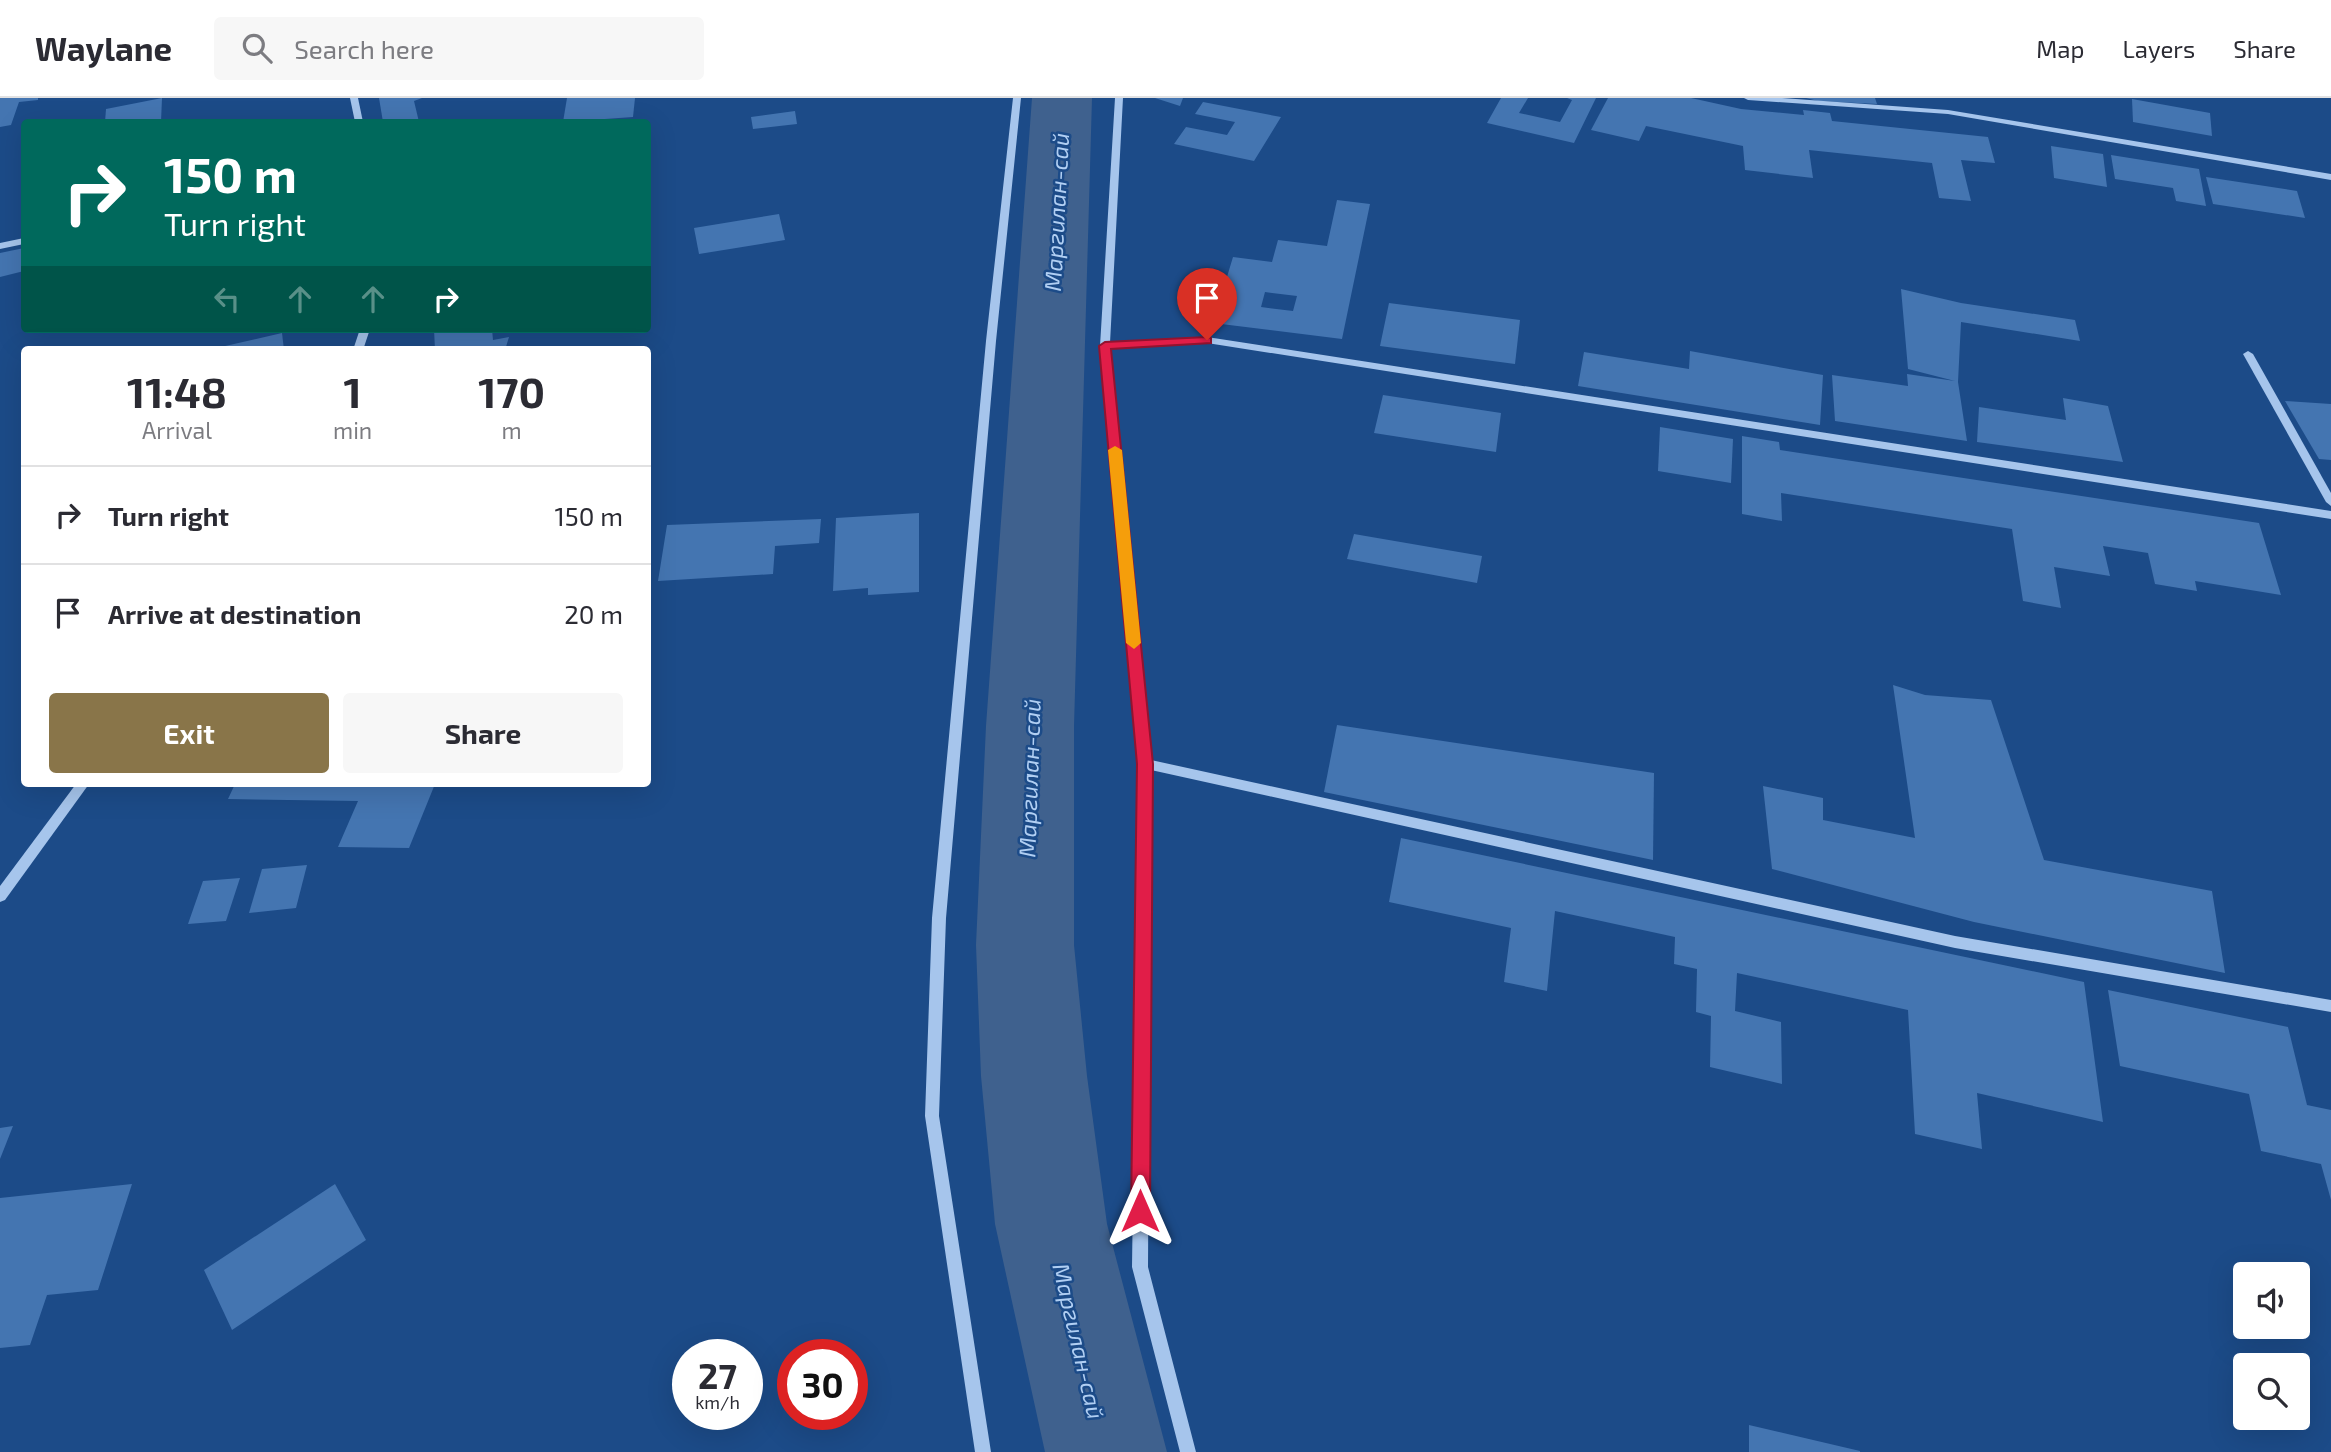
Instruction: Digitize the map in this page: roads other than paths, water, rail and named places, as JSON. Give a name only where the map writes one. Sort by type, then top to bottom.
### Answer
[{"type":"street","points":[[354,98],[358,119]]},
{"type":"street","points":[[983,1452],[932,1116],[939,918],[991,341],[1017,98]]},
{"type":"street","points":[[1119,98],[1105,346],[1145,764],[1140,1266],[1188,1452]]},
{"type":"street","points":[[1748,98],[1948,112],[2331,177]]},
{"type":"street","points":[[1939,98],[1948,112]]},
{"type":"street","points":[[0,246],[21,242]]},
{"type":"street","points":[[1105,346],[1207,340],[2331,515]]},
{"type":"street","points":[[2248,354],[2331,502]]},
{"type":"street","points":[[1145,764],[1955,942],[2331,1006]]},
{"type":"street","points":[[0,895],[81,787]]},
{"type":"waterway","name":"Маргилан-сай","points":[[1062,98],[1030,726],[1025,945],[1034,1076],[1051,1224],[1106,1452]]}]
